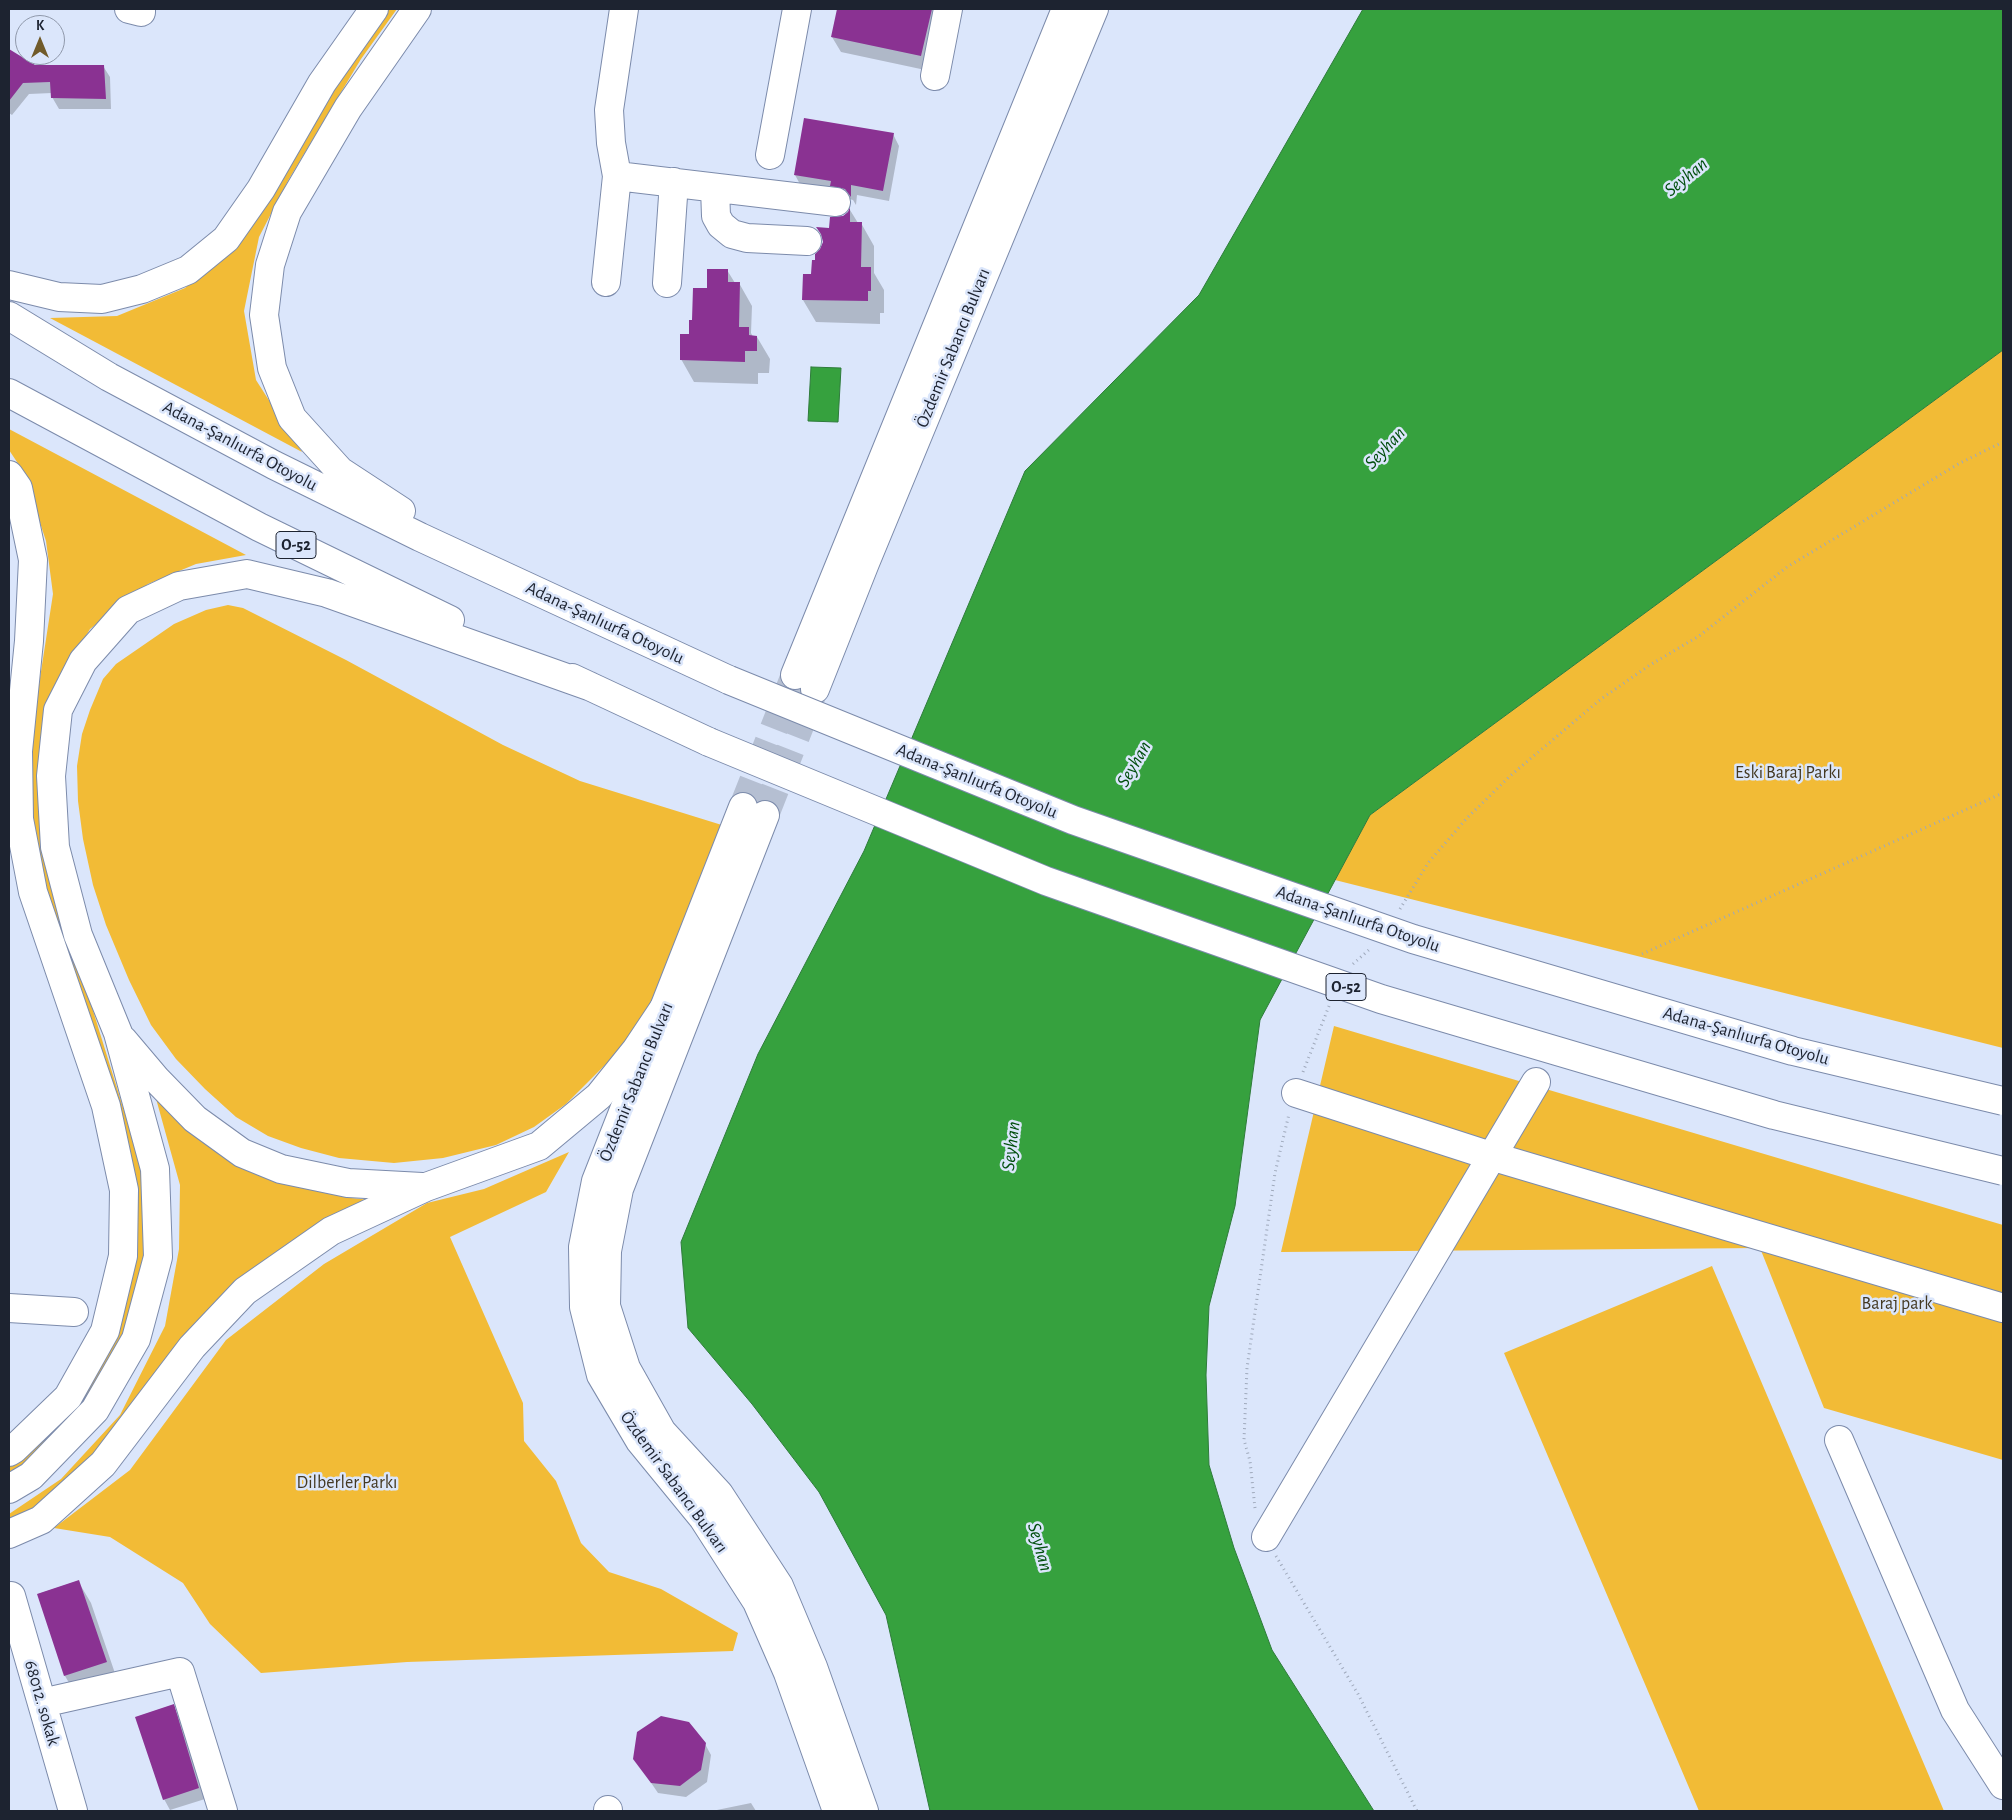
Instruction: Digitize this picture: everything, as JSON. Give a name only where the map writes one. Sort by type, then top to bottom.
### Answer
[{"type":"main road","points":[[129,9],[141,12],[141,9]]},
{"type":"main road","points":[[9,285],[59,297],[102,299],[142,289],[188,270],[226,239],[231,232],[261,189],[322,83],[374,9]]},
{"type":"main road","points":[[417,9],[348,108],[287,212],[270,265],[264,316],[272,368],[292,418],[340,471],[422,526],[563,603]]},
{"type":"main road","points":[[606,282],[617,176],[608,110],[624,9]]},
{"type":"main road","points":[[770,155],[797,9]]},
{"type":"main road","points":[[935,76],[948,9]]},
{"type":"main road","name":"Özdemir Sabancı Bulvarı","points":[[1066,9],[805,682],[864,563],[1094,9]]},
{"type":"main road","points":[[617,176],[836,202]]},
{"type":"main road","points":[[667,283],[674,182]]},
{"type":"main road","points":[[716,188],[716,216],[718,221],[732,234],[747,238],[806,241]]},
{"type":"main road","name":"Adana-Şanlıurfa Otoyolu","points":[[9,316],[108,377],[274,465],[563,603],[729,680],[1073,820],[1414,939],[1793,1051],[2003,1101]]},
{"type":"main road","name":"O-52","points":[[9,393],[259,527],[406,600],[709,742],[1046,881],[1381,999],[1774,1115],[2003,1171]]},
{"type":"main road","points":[[9,522],[13,482]]},
{"type":"main road","points":[[9,1452],[68,1398],[105,1331],[123,1256],[124,1190],[106,1106],[33,892],[19,819],[18,751],[29,640],[32,560],[13,482]]},
{"type":"main road","points":[[9,1489],[31,1476],[95,1410],[136,1340],[158,1257],[155,1169],[118,1033],[78,935],[55,847],[51,776],[58,710],[83,661],[128,610],[179,586],[247,574],[327,593],[589,686]]},
{"type":"main road","name":"Özdemir Sabancı Bulvarı","points":[[837,1811],[788,1673],[757,1602],[703,1518],[640,1441],[601,1375],[584,1307],[583,1247],[596,1181],[666,1005],[754,811],[619,1189],[607,1252],[606,1306],[626,1368],[662,1432],[719,1494],[779,1586],[813,1667],[864,1811]]},
{"type":"main road","points":[[9,1534],[41,1520],[103,1464],[192,1347],[245,1291],[332,1231],[426,1187],[539,1146],[599,1096],[636,1050],[666,1005]]},
{"type":"main road","points":[[118,1033],[156,1079],[195,1119],[242,1153],[281,1169],[348,1183],[426,1187]]},
{"type":"main road","points":[[1266,1537],[1536,1082]]},
{"type":"main road","points":[[1296,1093],[1491,1156],[2003,1308]]},
{"type":"main road","points":[[9,1308],[74,1312]]},
{"type":"main road","points":[[1839,1440],[1955,1710],[2003,1785]]},
{"type":"main road","name":"68012. sokak","points":[[9,1597],[11,1596],[73,1811]]},
{"type":"main road","points":[[42,1703],[180,1672],[223,1811]]},
{"type":"path","points":[[1642,954],[2003,793]]},
{"type":"green space","points":[[385,9],[397,9],[361,59],[289,179],[259,237],[244,311],[256,380],[302,452],[50,318],[117,316],[185,288],[246,228]]},
{"type":"green space","name":"Eski Baraj Parkı","points":[[2003,350],[2003,1048],[1335,880],[1370,815]]},
{"type":"green space","points":[[9,429],[246,555],[196,564],[148,584],[90,629],[57,686],[40,825],[58,913],[90,1001],[140,1162],[147,1213],[143,1266],[134,1309],[112,1365],[89,1400],[45,1449],[9,1475],[9,1461],[39,1441],[132,1267],[29,826],[27,762],[53,594],[46,541],[23,471],[9,450]]},
{"type":"green space","points":[[228,605],[243,608],[346,660],[503,745],[580,781],[725,826],[655,996],[634,1031],[607,1063],[566,1104],[534,1127],[496,1145],[443,1158],[394,1163],[339,1158],[301,1148],[268,1136],[236,1117],[176,1059],[151,1025],[129,980],[106,925],[93,885],[83,839],[78,801],[77,766],[82,734],[103,679],[116,664],[174,624],[206,610]]},
{"type":"green space","name":"Baraj park","points":[[1334,1026],[2003,1225],[2003,1460],[1824,1408],[1760,1248],[1281,1252]]},
{"type":"green space","points":[[155,1095],[236,1162],[288,1185],[351,1198],[381,1201],[308,1236],[60,1493],[9,1525],[9,1514],[61,1479],[120,1415],[165,1326],[179,1249],[180,1185]]},
{"type":"green space","name":"Dilberler Parkı","points":[[569,1152],[546,1192],[450,1237],[523,1403],[524,1441],[556,1481],[581,1543],[609,1572],[661,1589],[738,1633],[733,1651],[407,1662],[261,1673],[210,1624],[183,1583],[110,1537],[54,1528],[130,1470],[226,1340],[324,1264],[427,1203],[484,1189]]},
{"type":"green space","points":[[1712,1266],[1944,1811],[1699,1811],[1504,1353]]},
{"type":"water","name":"Seyhan","points":[[1363,9],[2003,9],[2003,350],[1370,815],[1260,1020],[1235,1206],[1209,1306],[1206,1375],[1209,1465],[1234,1548],[1272,1650],[1374,1811],[930,1811],[886,1615],[819,1492],[752,1404],[688,1328],[681,1242],[758,1054],[864,851],[1025,471],[1199,295]]},
{"type":"water","points":[[811,367],[841,368],[838,422],[808,421]]},
{"type":"building","points":[[837,9],[932,9],[921,56],[831,37]]},
{"type":"building","points":[[9,49],[15,53],[15,65],[104,65],[106,99],[51,98],[50,82],[23,83],[9,101]]},
{"type":"building","points":[[804,118],[894,133],[883,191],[851,185],[851,197],[845,189],[830,186],[831,181],[794,175]]},
{"type":"building","points":[[850,207],[850,222],[862,222],[861,267],[871,267],[871,291],[868,291],[868,301],[802,300],[803,274],[811,274],[812,260],[815,260],[815,254],[823,242],[821,234],[816,227],[829,228],[830,217],[843,216]]},
{"type":"building","points":[[707,269],[728,269],[728,282],[740,282],[739,327],[749,327],[749,335],[757,336],[757,351],[745,351],[745,362],[680,360],[680,334],[689,334],[689,320],[692,320],[693,288],[707,288]]},
{"type":"building","points":[[79,1580],[107,1662],[64,1676],[37,1594]]},
{"type":"building","points":[[174,1704],[199,1788],[163,1800],[135,1717]]},
{"type":"building","points":[[661,1716],[689,1722],[706,1743],[701,1770],[680,1786],[651,1783],[633,1759],[637,1732]]},
{"type":"tunnel","points":[[743,807],[795,675]]},
{"type":"tunnel","points":[[765,815],[814,690]]}]
